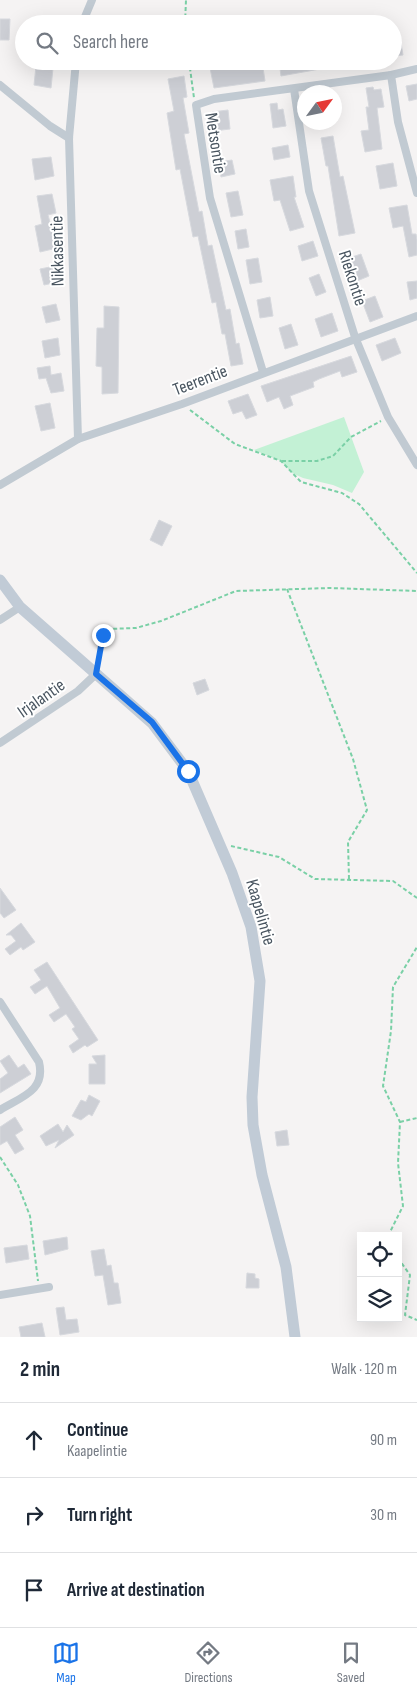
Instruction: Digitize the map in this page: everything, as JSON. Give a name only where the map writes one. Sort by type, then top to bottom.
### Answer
[{"type":"street","points":[[86,15],[92,0]]},
{"type":"street","name":"Metsontie","points":[[263,372],[210,198],[196,105],[214,99],[294,89],[417,69]]},
{"type":"street","name":"Nikkasentie","points":[[75,70],[69,138],[78,439]]},
{"type":"street","points":[[391,74],[398,122],[417,193]]},
{"type":"street","points":[[0,84],[50,126],[69,138]]},
{"type":"street","name":"Riekontie","points":[[294,89],[310,191],[356,337],[388,417],[417,465]]},
{"type":"street","name":"Teerentie","points":[[0,484],[78,439],[182,404],[356,337],[417,316]]},
{"type":"street","name":"Kaapelintie","points":[[0,580],[20,607],[152,722],[188,771],[219,843],[251,928],[260,981],[252,1097],[253,1125],[262,1175],[286,1266],[295,1337]]},
{"type":"street","points":[[0,620],[20,607]]},
{"type":"street","name":"Irjalantie","points":[[0,743],[78,691],[96,674]]},
{"type":"street","points":[[0,1002],[39,1062],[42,1073],[35,1088],[0,1110]]},
{"type":"street","points":[[0,1295],[49,1287]]},
{"type":"path","points":[[185,15],[186,0]]},
{"type":"path","points":[[190,70],[196,105]]},
{"type":"path","points":[[182,404],[235,444],[281,461],[301,482],[342,493],[359,504],[417,573]]},
{"type":"path","points":[[281,461],[286,459],[317,461],[333,456],[360,431],[388,417]]},
{"type":"path","points":[[287,589],[354,759],[367,810],[348,842],[349,879]]},
{"type":"path","points":[[96,674],[103,635],[109,629],[136,628],[162,621],[236,590],[417,591]]},
{"type":"path","points":[[219,843],[279,857],[315,879],[393,881],[417,898]]},
{"type":"path","points":[[390,1232],[403,1206],[398,1162],[400,1122],[383,1086],[391,1032],[393,987],[417,947]]},
{"type":"path","points":[[400,1122],[417,1118]]},
{"type":"path","points":[[0,1157],[18,1185],[30,1216],[39,1288]]},
{"type":"path","points":[[402,1263],[410,1274],[405,1315],[417,1320]]},
{"type":"green space","points":[[344,417],[364,472],[352,493],[333,485],[303,478],[292,473],[281,461],[254,450]]},
{"type":"building","points":[[0,19],[10,19],[9,40],[0,40]]},
{"type":"building","points":[[36,70],[53,70],[51,88],[34,85]]},
{"type":"building","points":[[210,70],[263,70],[265,81],[214,88]]},
{"type":"building","points":[[280,70],[314,70],[281,76]]},
{"type":"building","points":[[184,76],[187,97],[183,98],[189,133],[184,134],[199,212],[202,211],[208,246],[212,245],[226,310],[230,309],[236,344],[239,343],[243,364],[231,366],[216,302],[212,303],[198,236],[193,237],[180,169],[176,170],[167,113],[174,111],[168,79]]},
{"type":"building","points":[[417,84],[417,99],[409,101],[406,86]]},
{"type":"building","points":[[373,87],[374,90],[381,89],[384,107],[377,108],[382,149],[365,152],[361,131],[369,130],[366,107],[369,107],[366,88]]},
{"type":"building","points":[[277,103],[278,110],[283,109],[286,126],[273,128],[270,104]]},
{"type":"building","points":[[228,110],[230,129],[214,131],[212,112]]},
{"type":"building","points":[[333,136],[340,177],[343,176],[355,233],[339,236],[328,166],[326,166],[321,138]]},
{"type":"building","points":[[288,145],[290,157],[274,160],[272,148]]},
{"type":"building","points":[[51,157],[54,176],[35,180],[32,159]]},
{"type":"building","points":[[232,160],[235,174],[221,177],[219,162]]},
{"type":"building","points":[[393,163],[397,186],[380,189],[376,166]]},
{"type":"building","points":[[293,176],[296,197],[294,197],[304,227],[290,231],[280,200],[274,201],[270,180]]},
{"type":"building","points":[[238,191],[243,215],[231,217],[226,193]]},
{"type":"building","points":[[52,194],[56,213],[48,215],[57,248],[40,252],[35,226],[42,224],[37,196]]},
{"type":"building","points":[[407,205],[412,234],[416,234],[417,240],[417,255],[409,257],[403,226],[393,228],[389,208]]},
{"type":"building","points":[[246,229],[249,247],[238,249],[235,231]]},
{"type":"building","points":[[313,241],[318,256],[302,261],[298,246]]},
{"type":"building","points":[[361,254],[369,276],[357,281],[349,258]]},
{"type":"building","points":[[258,258],[262,282],[250,284],[246,260]]},
{"type":"building","points":[[55,266],[58,282],[44,285],[40,269]]},
{"type":"building","points":[[319,274],[326,292],[316,296],[309,278]]},
{"type":"building","points":[[417,281],[417,298],[410,300],[407,282]]},
{"type":"building","points":[[375,296],[383,317],[370,322],[362,301]]},
{"type":"building","points":[[270,297],[273,316],[260,318],[257,300]]},
{"type":"building","points":[[56,304],[60,320],[46,323],[42,307]]},
{"type":"building","points":[[104,306],[119,307],[118,393],[102,394],[102,367],[96,366],[97,328],[104,328]]},
{"type":"building","points":[[332,313],[338,331],[321,337],[315,319]]},
{"type":"building","points":[[291,324],[298,345],[285,349],[279,328]]},
{"type":"building","points":[[58,338],[60,355],[45,358],[42,341]]},
{"type":"building","points":[[395,338],[401,353],[382,361],[376,345]]},
{"type":"building","points":[[351,356],[357,372],[342,377],[340,371],[313,382],[314,387],[290,396],[293,405],[284,409],[279,397],[267,402],[261,386]]},
{"type":"building","points":[[50,366],[51,375],[61,373],[64,391],[51,393],[46,378],[39,379],[37,368]]},
{"type":"building","points":[[248,394],[257,415],[246,419],[242,411],[233,414],[228,401]]},
{"type":"building","points":[[50,403],[55,428],[41,431],[35,406]]},
{"type":"building","points":[[159,520],[172,526],[162,546],[150,540]]},
{"type":"building","points":[[205,679],[209,690],[197,695],[193,683]]},
{"type":"building","points":[[0,888],[16,910],[4,918],[0,913]]},
{"type":"building","points":[[21,923],[35,942],[23,950],[21,947],[10,955],[5,949],[16,941],[11,935],[6,935]]},
{"type":"building","points":[[47,962],[98,1040],[87,1047],[85,1045],[73,1053],[69,1046],[79,1039],[72,1029],[75,1027],[66,1014],[54,1022],[49,1015],[60,1008],[47,986],[35,994],[30,987],[41,980],[34,970]]},
{"type":"building","points":[[9,1055],[18,1068],[24,1064],[31,1074],[0,1093],[0,1079],[8,1073],[0,1061]]},
{"type":"building","points":[[105,1055],[105,1084],[89,1084],[89,1064],[97,1064],[92,1056]]},
{"type":"building","points":[[89,1095],[100,1101],[92,1116],[89,1114],[81,1120],[72,1116],[81,1100],[86,1102]]},
{"type":"building","points":[[15,1117],[23,1130],[15,1135],[24,1149],[15,1154],[7,1141],[0,1145],[0,1127]]},
{"type":"building","points":[[58,1124],[63,1132],[67,1125],[74,1135],[55,1148],[59,1140],[46,1146],[40,1136]]},
{"type":"building","points":[[287,1130],[289,1145],[277,1146],[275,1132]]},
{"type":"building","points":[[67,1237],[68,1249],[45,1255],[43,1241]]},
{"type":"building","points":[[27,1245],[29,1259],[6,1263],[4,1248]]},
{"type":"building","points":[[104,1249],[107,1266],[111,1265],[114,1283],[118,1283],[121,1303],[108,1305],[103,1275],[95,1276],[91,1251]]},
{"type":"building","points":[[247,1273],[255,1274],[255,1278],[259,1279],[259,1288],[246,1288]]},
{"type":"building","points":[[64,1307],[66,1320],[77,1319],[79,1332],[60,1335],[56,1308]]},
{"type":"building","points":[[42,1323],[45,1337],[21,1337],[19,1327]]},
{"type":"route","points":[[103,635],[96,674],[152,722],[188,771]]}]
